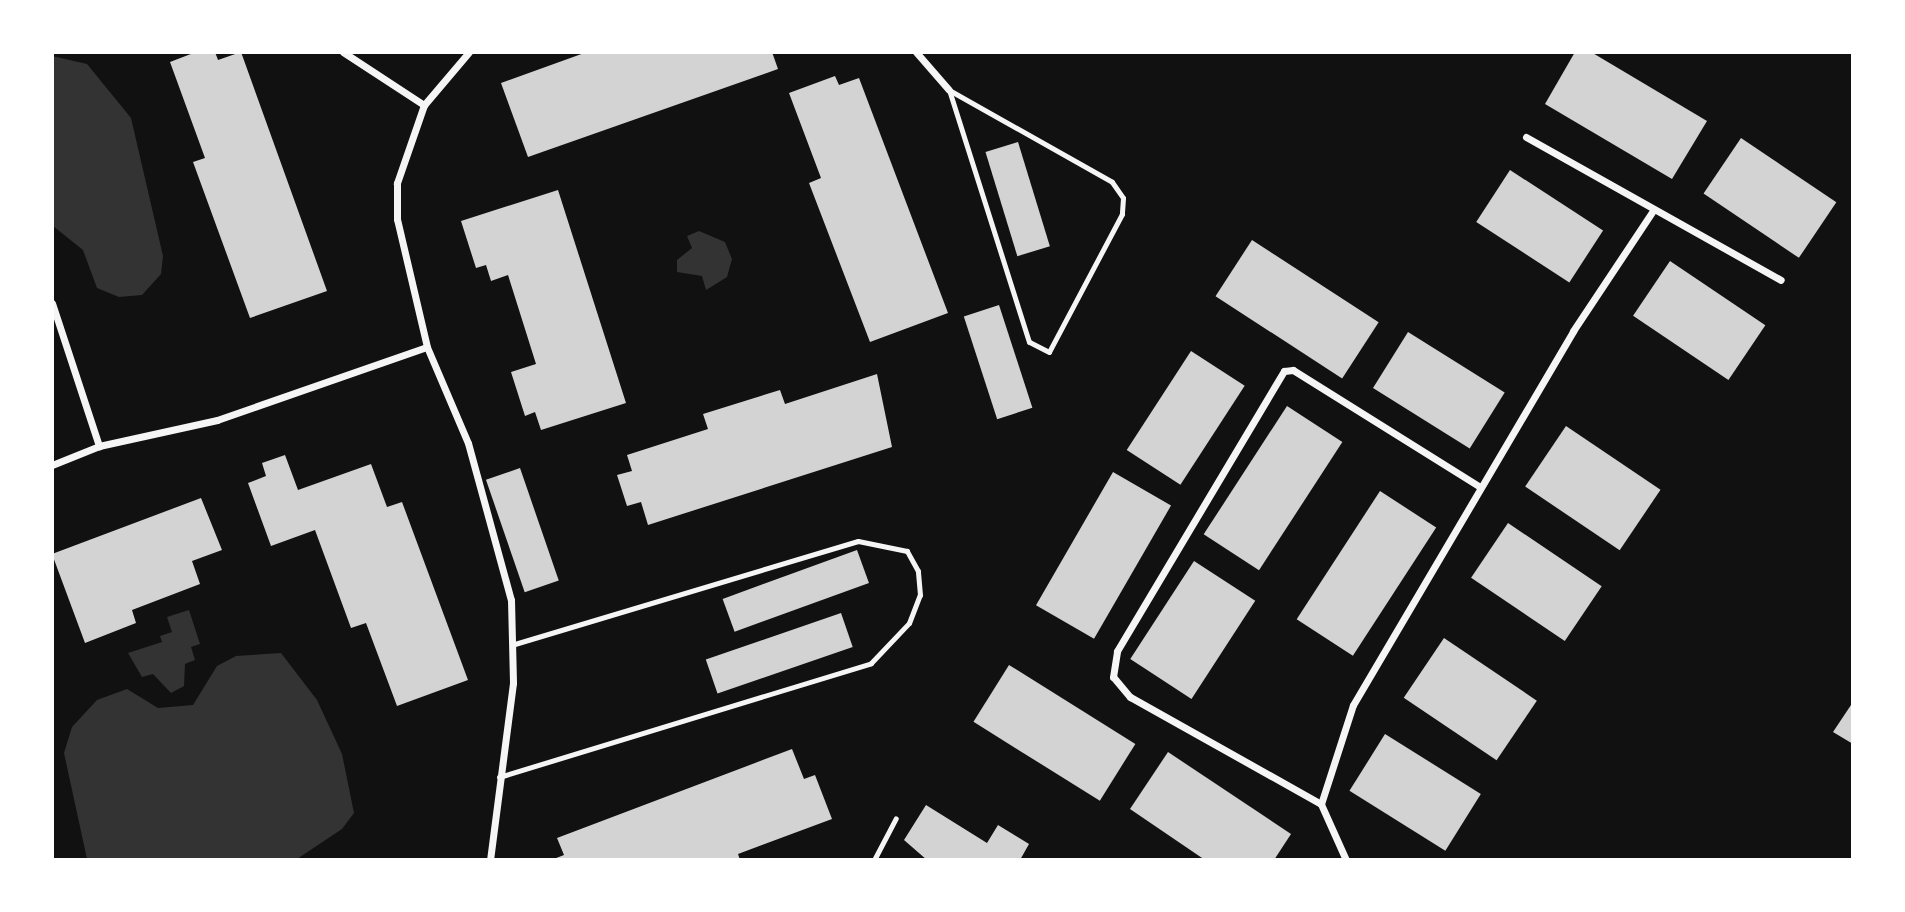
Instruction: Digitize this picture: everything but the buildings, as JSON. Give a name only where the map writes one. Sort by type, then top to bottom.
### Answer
[{"type":"street","points":[[343,52],[424,105]]},
{"type":"street","points":[[469,52],[424,105],[397,183],[397,219],[427,347],[468,443],[511,600],[513,683],[499,777],[491,859]]},
{"type":"street","points":[[916,52],[949,90]]},
{"type":"street","points":[[1525,137],[1781,279]]},
{"type":"street","points":[[1321,804],[1353,705],[1573,331],[1654,209]]},
{"type":"street","points":[[52,303],[99,446]]},
{"type":"street","points":[[52,465],[99,446],[216,420],[427,347]]},
{"type":"street","points":[[1346,859],[1321,804],[1130,697],[1113,677],[1117,651],[1283,371],[1293,370],[1480,487]]},
{"type":"lane","points":[[949,90],[1112,183],[1123,198],[1122,214],[1049,352],[1029,342],[949,90]]},
{"type":"lane","points":[[499,777],[871,663],[909,623],[920,595],[918,571],[907,551],[858,541],[512,645]]},
{"type":"lane","points":[[874,859],[896,818]]},
{"type":"shaded area","points":[[52,56],[87,64],[131,118],[163,256],[161,274],[142,295],[119,297],[97,288],[83,250],[53,226]]},
{"type":"shaded area","points":[[699,231],[725,242],[732,259],[727,277],[706,290],[702,276],[677,272],[677,260],[692,248],[687,236]]},
{"type":"shaded area","points":[[189,610],[200,644],[191,647],[195,660],[185,664],[184,686],[171,693],[153,674],[142,677],[128,653],[162,642],[160,636],[172,632],[167,617]]},
{"type":"shaded area","points":[[281,653],[317,700],[342,754],[354,813],[342,829],[297,859],[87,859],[64,753],[72,727],[97,700],[127,689],[158,708],[193,705],[217,666],[236,656]]}]
